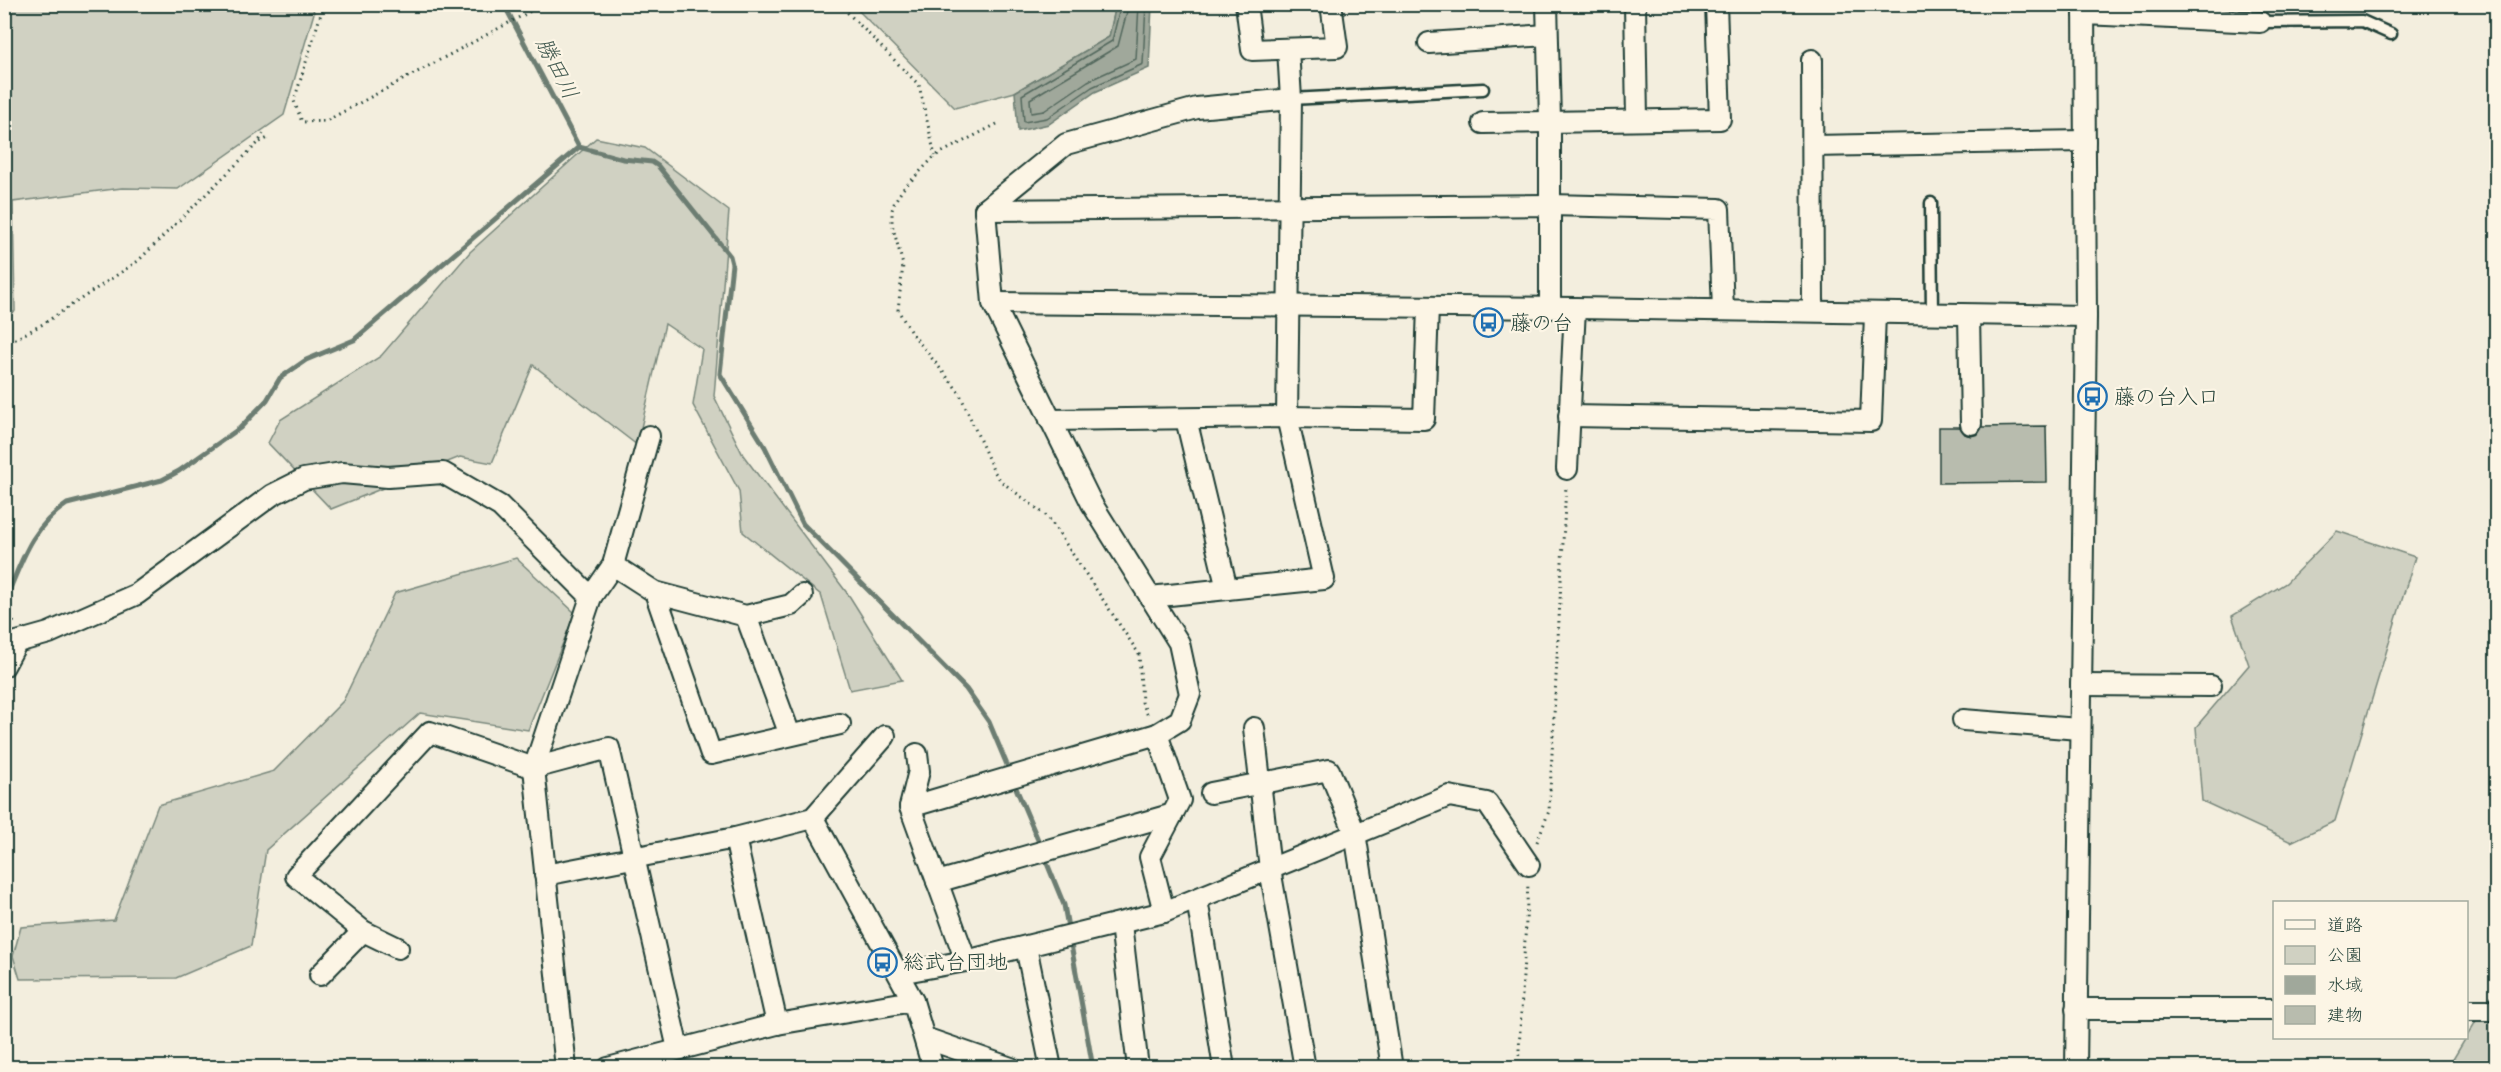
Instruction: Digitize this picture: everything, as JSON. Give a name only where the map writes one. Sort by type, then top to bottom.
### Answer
[{"type":"street","points":[[1246,4],[1252,50],[1337,47],[1331,4]]},
{"type":"street","points":[[1547,4],[1550,120],[1550,308]]},
{"type":"street","points":[[1635,4],[1637,119]]},
{"type":"street","points":[[1483,123],[1550,120],[1720,119],[1716,4]]},
{"type":"street","points":[[2076,1068],[2086,316],[2084,9],[2260,22]]},
{"type":"street","points":[[1429,43],[1547,35]]},
{"type":"street","points":[[1150,597],[1324,579],[1287,417],[1291,99],[1288,49]]},
{"type":"street","points":[[1812,60],[1813,311]]},
{"type":"street","points":[[985,210],[1066,144],[1197,108],[1291,99]]},
{"type":"street","points":[[1813,146],[2085,141]]},
{"type":"street","points":[[985,210],[1550,205],[1719,209],[1723,310]]},
{"type":"street","points":[[910,807],[1157,734],[1180,720],[1191,694],[1179,643],[1092,504],[993,303],[985,210]]},
{"type":"street","points":[[993,303],[1575,308],[2086,316]]},
{"type":"street","points":[[1050,420],[1287,417],[1424,419],[1428,307]]},
{"type":"street","points":[[1567,470],[1575,308]]},
{"type":"street","points":[[1569,416],[1871,421],[1875,314]]},
{"type":"street","points":[[1969,315],[1971,424]]},
{"type":"street","points":[[1186,419],[1227,589]]},
{"type":"street","points":[[566,1068],[534,768],[591,597],[613,565],[650,436]]},
{"type":"street","points":[[4,666],[17,642],[49,633],[137,594],[272,495],[304,479],[342,473],[388,477],[443,473],[500,506],[591,597]]},
{"type":"street","points":[[613,565],[655,592],[746,616],[791,606],[802,596]]},
{"type":"street","points":[[655,592],[711,754],[840,724]]},
{"type":"street","points":[[746,616],[790,735]]},
{"type":"street","points":[[2081,685],[2211,686]]},
{"type":"street","points":[[1963,720],[2079,729]]},
{"type":"street","points":[[1254,728],[1270,869],[1305,1068]]},
{"type":"street","points":[[398,948],[363,931],[296,876],[430,732],[534,768],[609,748],[678,1049]]},
{"type":"street","points":[[1157,734],[1180,800],[1150,857],[1164,912]]},
{"type":"street","points":[[545,875],[735,838],[813,818],[885,736]]},
{"type":"street","points":[[916,754],[919,771],[910,807],[966,961]]},
{"type":"street","points":[[1211,793],[1329,770],[1355,832],[1392,1068]]},
{"type":"street","points":[[899,974],[1026,947],[1164,912],[1355,832],[1449,796],[1487,803],[1529,865]]},
{"type":"street","points":[[937,882],[1173,814]]},
{"type":"street","points":[[813,818],[913,1001],[933,1068]]},
{"type":"street","points":[[735,838],[777,1024]]},
{"type":"street","points":[[1197,899],[1224,1068]]},
{"type":"street","points":[[1121,924],[1138,1068]]},
{"type":"street","points":[[320,975],[363,931]]},
{"type":"street","points":[[1026,947],[1052,1068]]},
{"type":"street","points":[[608,1068],[777,1024],[913,1001]]},
{"type":"street","points":[[2076,1009],[2273,1009]]},
{"type":"street","points":[[2468,1010],[2496,1010]]},
{"type":"street","points":[[925,1038],[1011,1068]]},
{"type":"lane","points":[[2260,22],[2362,21],[2391,34]]},
{"type":"lane","points":[[1291,99],[1483,89]]},
{"type":"lane","points":[[1931,203],[1932,315]]},
{"type":"path","points":[[324,4],[294,101],[302,122],[326,122],[544,4]]},
{"type":"path","points":[[839,4],[919,85],[935,156]]},
{"type":"path","points":[[997,124],[935,156],[903,189],[892,210],[892,224],[902,256],[898,310],[910,331],[959,392],[993,470],[1002,482],[1048,517],[1139,654],[1142,702],[1157,734]]},
{"type":"path","points":[[4,345],[43,324],[138,261],[258,143],[263,134]]},
{"type":"path","points":[[258,143],[268,138]]},
{"type":"path","points":[[1518,1068],[1529,865],[1549,811],[1567,470]]},
{"type":"green space","points":[[5,4],[312,4],[314,13],[284,115],[178,189],[122,188],[13,202],[15,311],[5,318]]},
{"type":"green space","points":[[853,5],[1116,5],[1109,37],[1015,92],[955,108]]},
{"type":"green space","points":[[596,138],[645,148],[729,211],[714,396],[743,455],[850,597],[902,680],[850,690],[821,595],[743,532],[739,491],[693,405],[702,349],[665,324],[637,445],[533,365],[492,463],[460,457],[331,509],[268,443],[280,420],[381,356],[470,252]]},
{"type":"green space","points":[[2337,531],[2415,557],[2335,821],[2291,842],[2202,801],[2196,727],[2249,665],[2232,616],[2286,583]]},
{"type":"green space","points":[[516,558],[575,613],[528,730],[420,713],[266,850],[251,946],[176,978],[20,979],[13,956],[21,927],[114,920],[158,805],[274,771],[343,701],[395,593]]},
{"type":"green space","points":[[2496,988],[2496,1067],[2449,1068],[2465,1039],[2468,1039],[2468,1034]]},
{"type":"water","points":[[1116,5],[1152,5],[1149,68],[1095,92],[1049,124],[1018,131],[1015,92],[1109,37]]},
{"type":"building","points":[[2046,426],[2047,482],[1939,483],[1939,427],[1960,427],[1965,434],[1971,436],[1978,434],[1982,427]]},
{"type":"waterway","name":"勝田川","points":[[507,4],[508,12],[579,147]]},
{"type":"waterway","points":[[579,147],[623,159],[652,162],[658,166],[730,256],[732,264],[720,374],[765,447],[803,524],[966,689],[989,722],[1010,772]]},
{"type":"waterway","points":[[4,603],[28,548],[44,524],[54,514],[67,504],[162,480],[179,471],[240,428],[267,400],[280,378],[306,360],[354,340],[579,147]]},
{"type":"waterway","points":[[1013,781],[1041,847]]},
{"type":"waterway","points":[[1044,856],[1064,905],[1093,1068]]},
{"type":"place","name":"藤の台","points":[[1489,323]]},
{"type":"place","name":"藤の台入口","points":[[2093,397]]},
{"type":"place","name":"総武台団地","points":[[882,962]]}]
